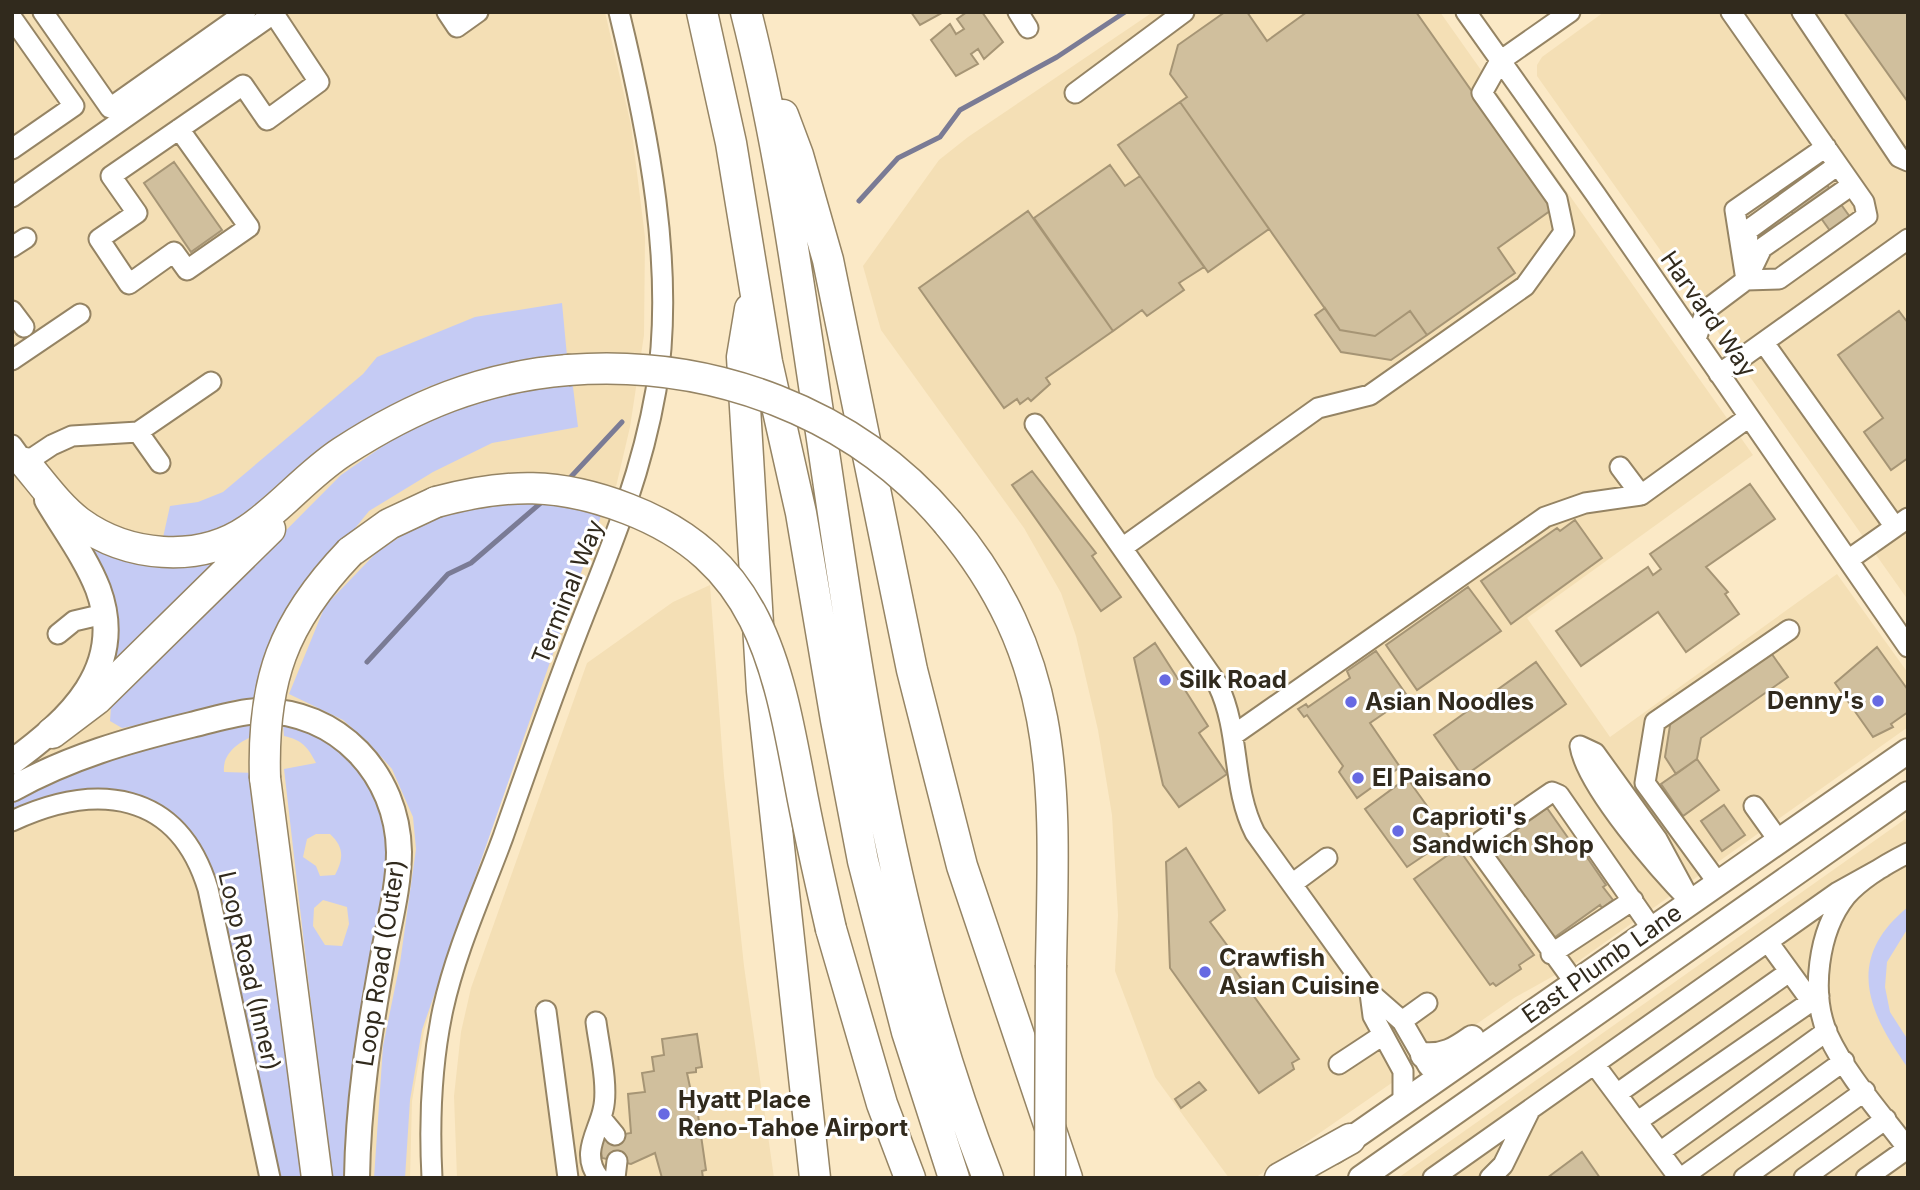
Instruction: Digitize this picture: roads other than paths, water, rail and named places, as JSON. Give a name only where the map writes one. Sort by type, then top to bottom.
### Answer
[{"type":"highway","points":[[702,12],[731,143],[767,362],[801,513],[835,720],[863,862],[907,1032],[954,1178]]},
{"type":"highway","points":[[748,22],[787,211],[854,649],[885,820],[944,1052],[988,1178]]},
{"type":"highway","points":[[748,22],[798,155],[828,260],[912,670],[962,866],[1067,1178]]},
{"type":"highway","points":[[754,284],[742,357],[752,546],[771,795],[815,1178]]},
{"type":"highway","points":[[19,454],[65,508],[92,530],[125,545],[178,552],[215,546],[246,531],[313,473],[404,414],[445,396],[535,373],[629,368],[691,374],[759,393],[805,412],[849,436],[915,488],[948,523],[995,589],[1019,638],[1039,695],[1053,792],[1049,1178]]},
{"type":"highway","points":[[52,733],[97,699],[360,441]]},
{"type":"highway","points":[[317,1178],[265,778],[266,704],[274,671],[305,605],[350,552],[388,524],[436,502],[508,487],[580,493],[660,522],[713,561],[743,597],[769,648],[786,711],[831,929],[881,1104],[910,1178]]},
{"type":"highway","points":[[1280,1178],[1350,1139]]},
{"type":"main road","points":[[12,762],[52,733],[76,708],[92,684],[102,654],[104,614],[92,575],[19,454]]},
{"type":"main road","name":"Loop Road (Outer)","points":[[12,789],[110,746],[258,711],[286,713],[319,724],[347,741],[368,760],[381,780],[392,807],[399,853],[368,1045],[358,1178]]},
{"type":"main road","name":"East Plumb Lane","points":[[1295,1178],[1908,751]]},
{"type":"main road","name":"East Plumb Lane","points":[[1361,1178],[1908,794]]},
{"type":"main road","points":[[1423,1055],[1436,1057],[1451,1053],[1514,1008],[1567,988]]},
{"type":"main road","points":[[1344,1178],[1442,1108],[1442,1093],[1436,1081]]},
{"type":"street","points":[[48,14],[110,108],[246,12]]},
{"type":"street","points":[[447,12],[457,27],[478,12]]},
{"type":"street","name":"Terminal Way","points":[[432,1178],[433,1067],[455,967],[563,668],[621,526],[641,463],[656,390],[662,307],[657,221],[645,127],[619,12]]},
{"type":"street","points":[[1074,93],[1184,12]]},
{"type":"street","name":"Harvard Way","points":[[1466,12],[1908,646]]},
{"type":"street","points":[[1122,548],[1318,408],[1370,395],[1525,286],[1563,232],[1557,199],[1482,93],[1500,61],[1570,12]]},
{"type":"street","points":[[1731,12],[1846,175],[1867,216],[1779,279],[1746,281]]},
{"type":"street","points":[[1801,12],[1899,157],[1908,162]]},
{"type":"street","points":[[12,197],[275,13],[319,82],[267,120],[243,85],[179,129],[111,176],[137,213],[99,240],[130,284],[174,252],[187,270],[249,227],[179,129]]},
{"type":"street","points":[[12,149],[74,106],[15,28]]},
{"type":"street","points":[[1696,340],[1706,310],[1746,281],[1762,248],[1846,175]]},
{"type":"street","points":[[1746,281],[1742,221],[1846,175]]},
{"type":"street","points":[[1719,374],[1908,239]]},
{"type":"street","points":[[12,310],[23,327]]},
{"type":"street","points":[[16,358],[80,314]]},
{"type":"street","points":[[1764,343],[1901,522],[1848,560]]},
{"type":"street","points":[[19,454],[72,436],[138,432],[211,383]]},
{"type":"street","points":[[1235,734],[1545,517],[1585,503],[1641,495],[1749,417]]},
{"type":"street","points":[[1035,424],[1218,685],[1235,734],[1239,785],[1247,818],[1370,993],[1402,1021],[1436,1081]]},
{"type":"street","points":[[138,432],[160,463]]},
{"type":"street","points":[[1620,467],[1641,495]]},
{"type":"street","points":[[58,634],[74,621],[104,614]]},
{"type":"street","points":[[1718,883],[1645,783],[1656,722],[1789,630]]},
{"type":"street","points":[[1580,746],[1595,752],[1657,839],[1691,902],[1659,870],[1625,825],[1582,761],[1580,746]]},
{"type":"street","points":[[1567,988],[1551,954],[1479,850],[1481,841],[1552,792],[1559,794],[1652,929]]},
{"type":"street","name":"Loop Road (Inner)","points":[[12,821],[60,802],[92,797],[109,798],[142,808],[165,822],[184,841],[199,864],[208,890],[270,1178]]},
{"type":"street","points":[[1754,806],[1779,841]]},
{"type":"street","points":[[1433,1178],[1838,892],[1908,853]]},
{"type":"street","points":[[1292,884],[1326,858]]},
{"type":"street","points":[[1638,1121],[1815,998],[1824,947],[1840,906],[1856,887],[1883,867]]},
{"type":"street","points":[[1551,954],[1633,900]]},
{"type":"street","points":[[1768,942],[1789,972],[1815,998],[1827,1031],[1844,1061],[1907,1149],[1867,1178]]},
{"type":"street","points":[[1618,1093],[1789,972]]},
{"type":"street","points":[[1370,993],[1373,1017],[1403,1071],[1403,1103]]},
{"type":"street","points":[[1402,1021],[1427,1003]]},
{"type":"street","points":[[547,1011],[568,1178]]},
{"type":"street","points":[[596,1022],[604,1098],[601,1118],[592,1143],[594,1172],[599,1178]]},
{"type":"street","points":[[1660,1152],[1827,1031]]},
{"type":"street","points":[[1339,1064],[1383,1035]]},
{"type":"street","points":[[1595,1065],[1680,1178],[1844,1061]]},
{"type":"street","points":[[1744,1178],[1865,1091]]},
{"type":"street","points":[[1490,1178],[1503,1165],[1530,1109]]},
{"type":"street","points":[[601,1118],[615,1135]]},
{"type":"street","points":[[1804,1178],[1885,1119]]},
{"type":"waterway","points":[[859,201],[898,158],[940,137],[960,110],[1057,57],[1125,12]]},
{"type":"waterway","points":[[567,481],[622,422]]},
{"type":"waterway","points":[[367,662],[448,574],[471,563],[543,501]]},
{"type":"place","name":"Silk Road","points":[[1165,680]]},
{"type":"place","name":"Denny's","points":[[1878,701]]},
{"type":"place","name":"Asian Noodles","points":[[1351,702]]},
{"type":"place","name":"El Paisano","points":[[1358,778]]},
{"type":"place","name":"Caprioti's Sandwich Shop","points":[[1398,831]]},
{"type":"place","name":"Crawfish Asian Cuisine","points":[[1205,972]]},
{"type":"place","name":"Hyatt Place Reno-Tahoe Airport","points":[[664,1114]]}]
